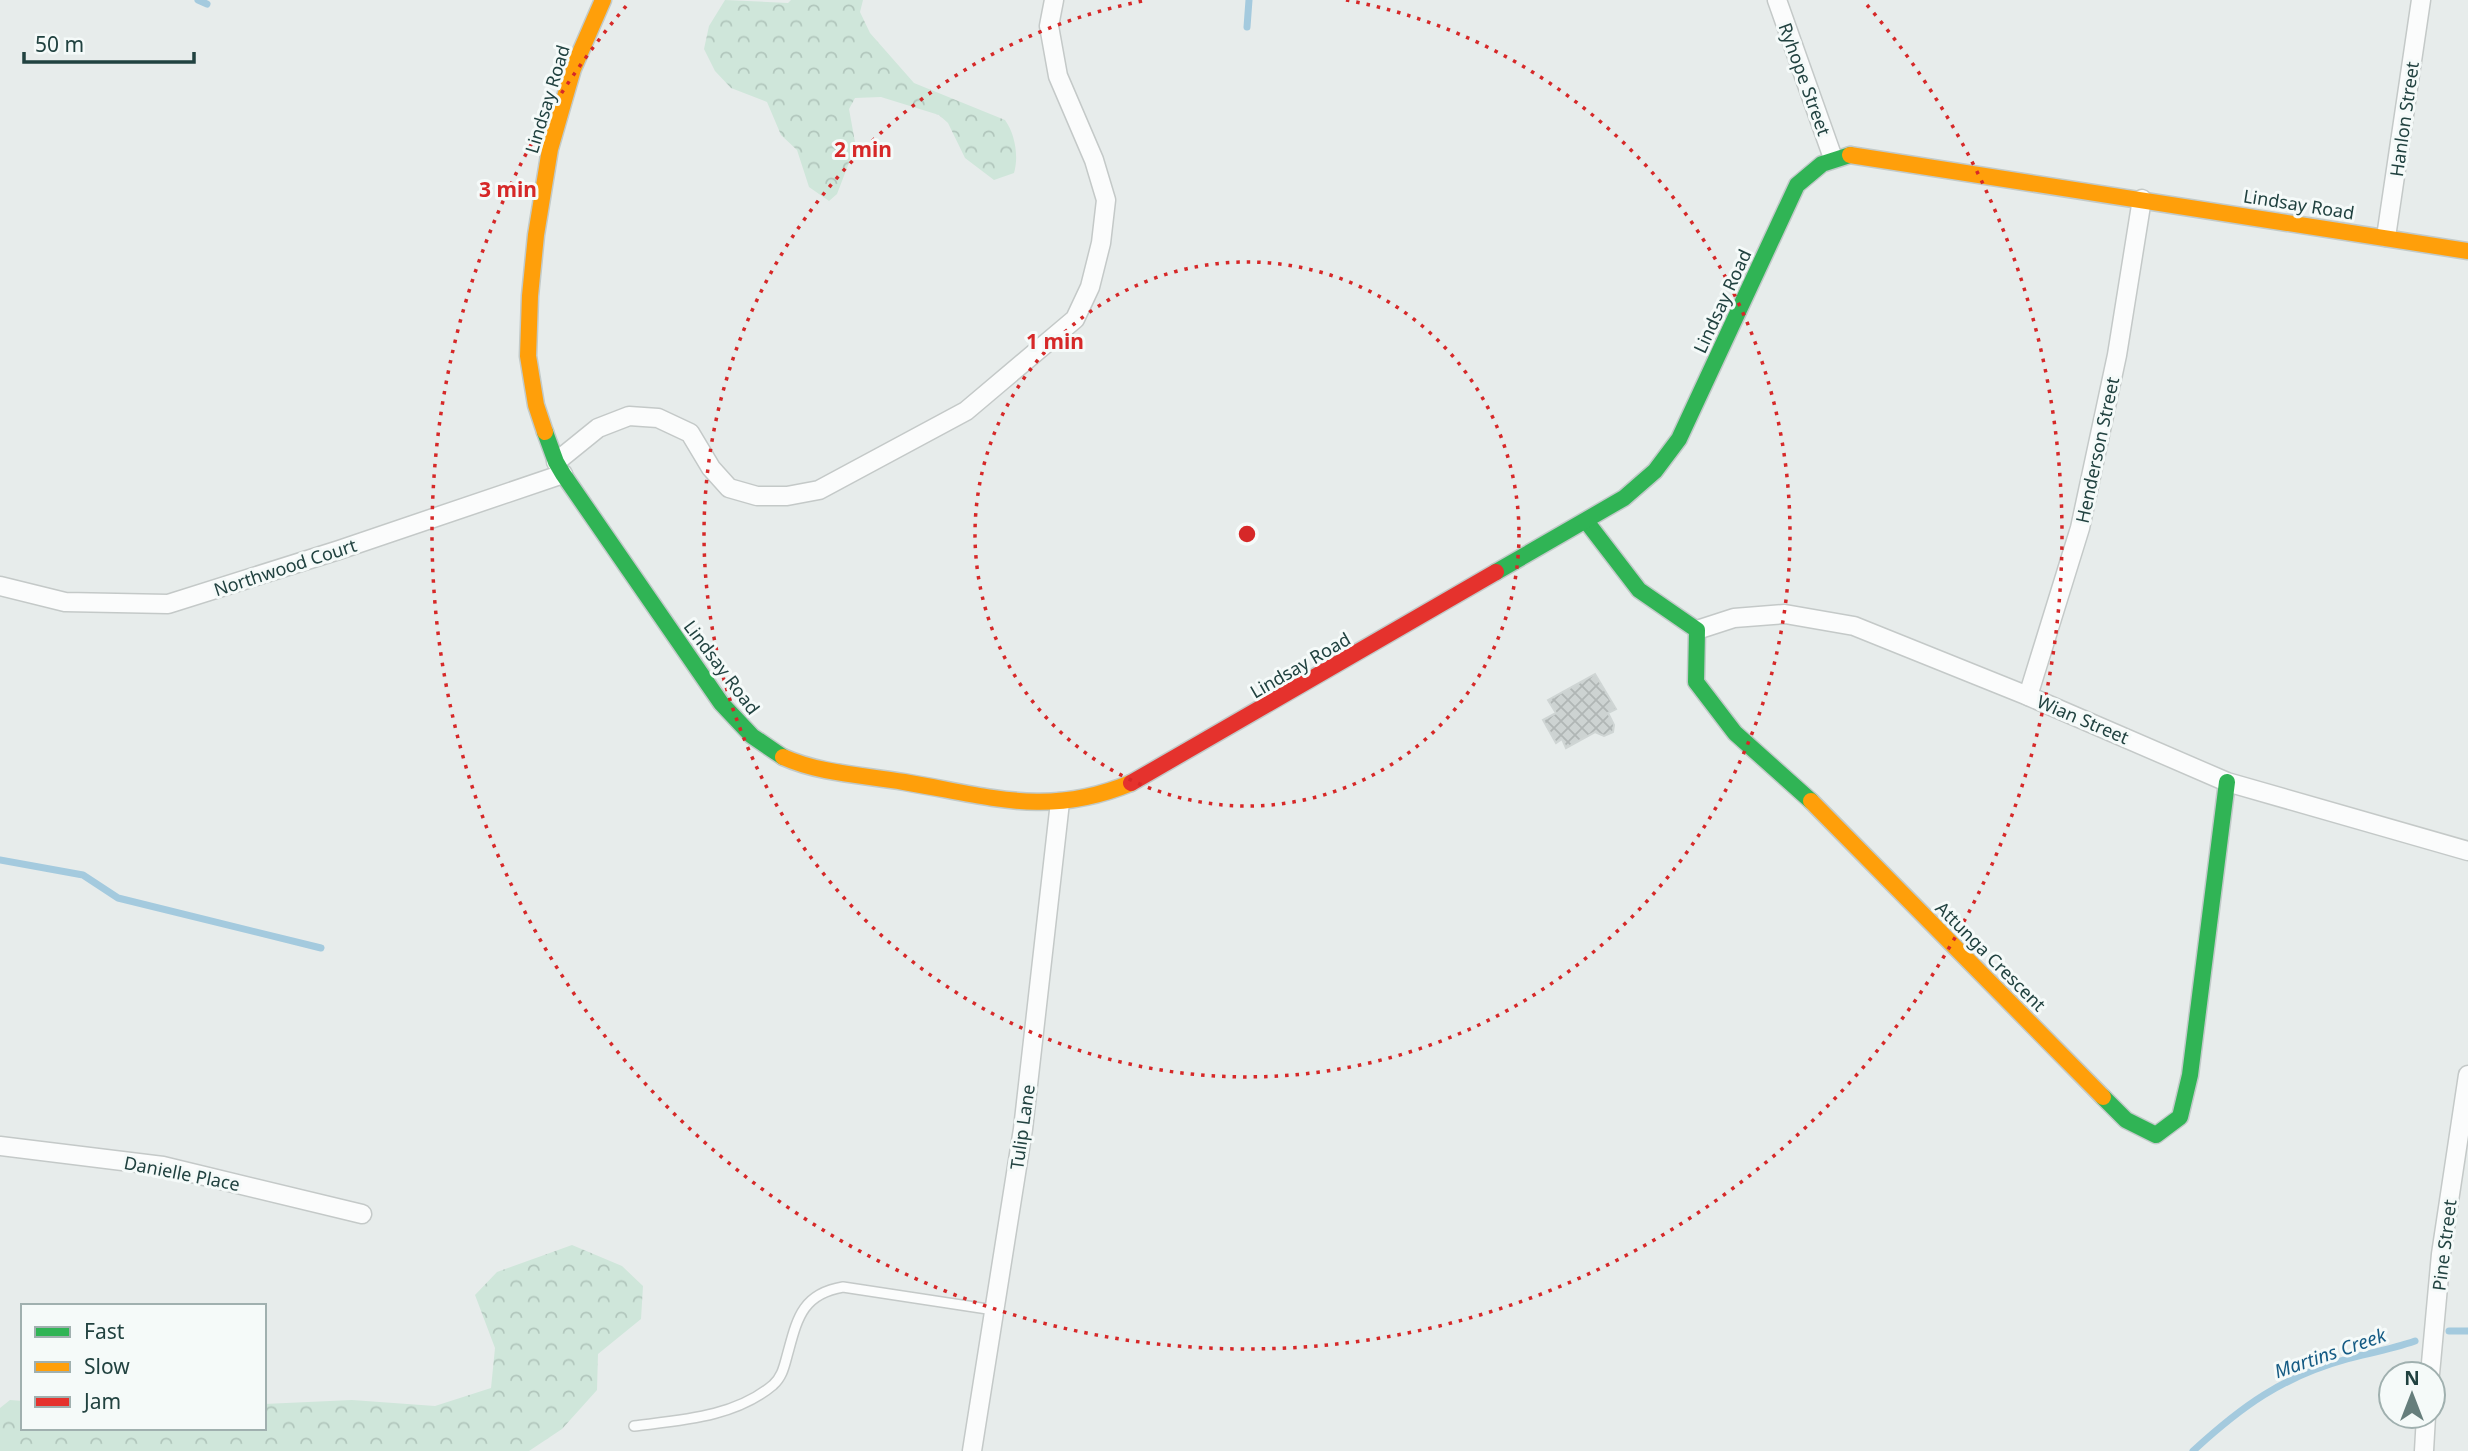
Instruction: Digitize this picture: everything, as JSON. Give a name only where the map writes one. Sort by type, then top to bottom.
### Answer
[{"type":"street","name":"Lindsay Road","points":[[603,0],[573,69],[561,109],[550,149],[536,235],[528,356],[536,405],[560,468],[720,703],[740,726],[764,746],[789,760],[825,769],[1017,800],[1060,802],[1099,795],[1140,779],[1624,498],[1642,483],[1679,439],[1797,186],[1808,172],[1833,158],[1853,155],[2468,251]]},
{"type":"street","points":[[560,468],[598,428],[629,416],[658,418],[690,433],[711,468],[729,488],[757,496],[788,496],[818,489],[966,411],[1075,319],[1090,287],[1101,243],[1106,200],[1094,160],[1058,76],[1049,26],[1054,0]]},
{"type":"street","name":"Ryhope Street","points":[[1777,0],[1833,158]]},
{"type":"street","name":"Hanlon Street","points":[[2386,237],[2421,0]]},
{"type":"street","name":"Henderson Street","points":[[2028,696],[2080,528],[2117,355],[2142,199]]},
{"type":"street","name":"Northwood Court","points":[[0,586],[65,602],[168,604],[339,550],[560,468]]},
{"type":"street","points":[[1586,521],[1639,590],[1697,630]]},
{"type":"street","name":"Wian Street","points":[[1697,630],[1734,618],[1785,614],[1854,626],[2028,696],[2227,782],[2468,851]]},
{"type":"street","name":"Attunga Crescent","points":[[1697,630],[1696,682],[1735,733],[1798,788],[2126,1120],[2156,1135],[2180,1117],[2190,1075],[2227,782]]},
{"type":"street","name":"Tulip Lane","points":[[972,1451],[1023,1129],[1060,802]]},
{"type":"street","name":"Pine Street","points":[[2431,1360],[2441,1254],[2465,1111],[2468,1075]]},
{"type":"street","name":"Danielle Place","points":[[0,1146],[163,1166],[362,1214]]},
{"type":"street","points":[[2424,1451],[2425,1430]]},
{"type":"lane","points":[[634,1426],[727,1411],[772,1386],[781,1377],[803,1309],[810,1299],[825,1290],[843,1287],[994,1310]]},
{"type":"green space","points":[[725,0],[788,3],[791,0],[863,0],[860,12],[870,33],[914,83],[1005,120],[1015,145],[1014,173],[994,180],[965,158],[948,123],[939,115],[881,97],[855,98],[849,109],[855,142],[852,155],[837,194],[829,201],[809,187],[797,150],[781,135],[767,102],[731,88],[715,71],[704,49],[709,26]]},
{"type":"green space","points":[[572,1245],[622,1266],[643,1286],[641,1319],[598,1354],[597,1390],[562,1429],[529,1451],[0,1451],[0,1408],[10,1400],[21,1401],[21,1430],[266,1430],[266,1404],[352,1400],[435,1406],[491,1388],[495,1348],[475,1295],[497,1272]]},
{"type":"building","points":[[1595,674],[1616,709],[1608,713],[1614,725],[1613,732],[1604,736],[1595,732],[1566,748],[1562,739],[1556,743],[1543,720],[1556,713],[1548,700]]},
{"type":"waterway","points":[[198,0],[207,4]]},
{"type":"waterway","points":[[1247,27],[1249,0]]},
{"type":"waterway","points":[[0,860],[83,875],[118,898],[321,948]]},
{"type":"waterway","name":"Martins Creek","points":[[2449,1331],[2468,1331]]},
{"type":"waterway","name":"Martins Creek","points":[[2193,1451],[2246,1407],[2283,1384],[2324,1366],[2415,1341]]},
{"type":"traffic: fast","points":[[1496,572],[1624,498],[1655,471],[1679,439],[1797,185],[1822,164],[1850,155]]},
{"type":"traffic: fast","points":[[545,432],[563,474],[721,703],[752,736],[783,757]]},
{"type":"traffic: fast","points":[[1586,521],[1639,590],[1697,630],[1696,682],[1735,733],[1811,801]]},
{"type":"traffic: fast","points":[[2103,1097],[2126,1120],[2156,1135],[2180,1117],[2190,1075],[2227,782]]},
{"type":"traffic: slow","points":[[545,432],[536,405],[528,356],[536,235],[550,149],[573,69],[603,0]]},
{"type":"traffic: slow","points":[[1850,155],[2468,251]]},
{"type":"traffic: slow","points":[[783,757],[827,771],[1018,801],[1072,800],[1101,794],[1131,783]]},
{"type":"traffic: slow","points":[[1811,801],[2103,1097]]},
{"type":"traffic: jam","points":[[1131,783],[1496,572]]}]
